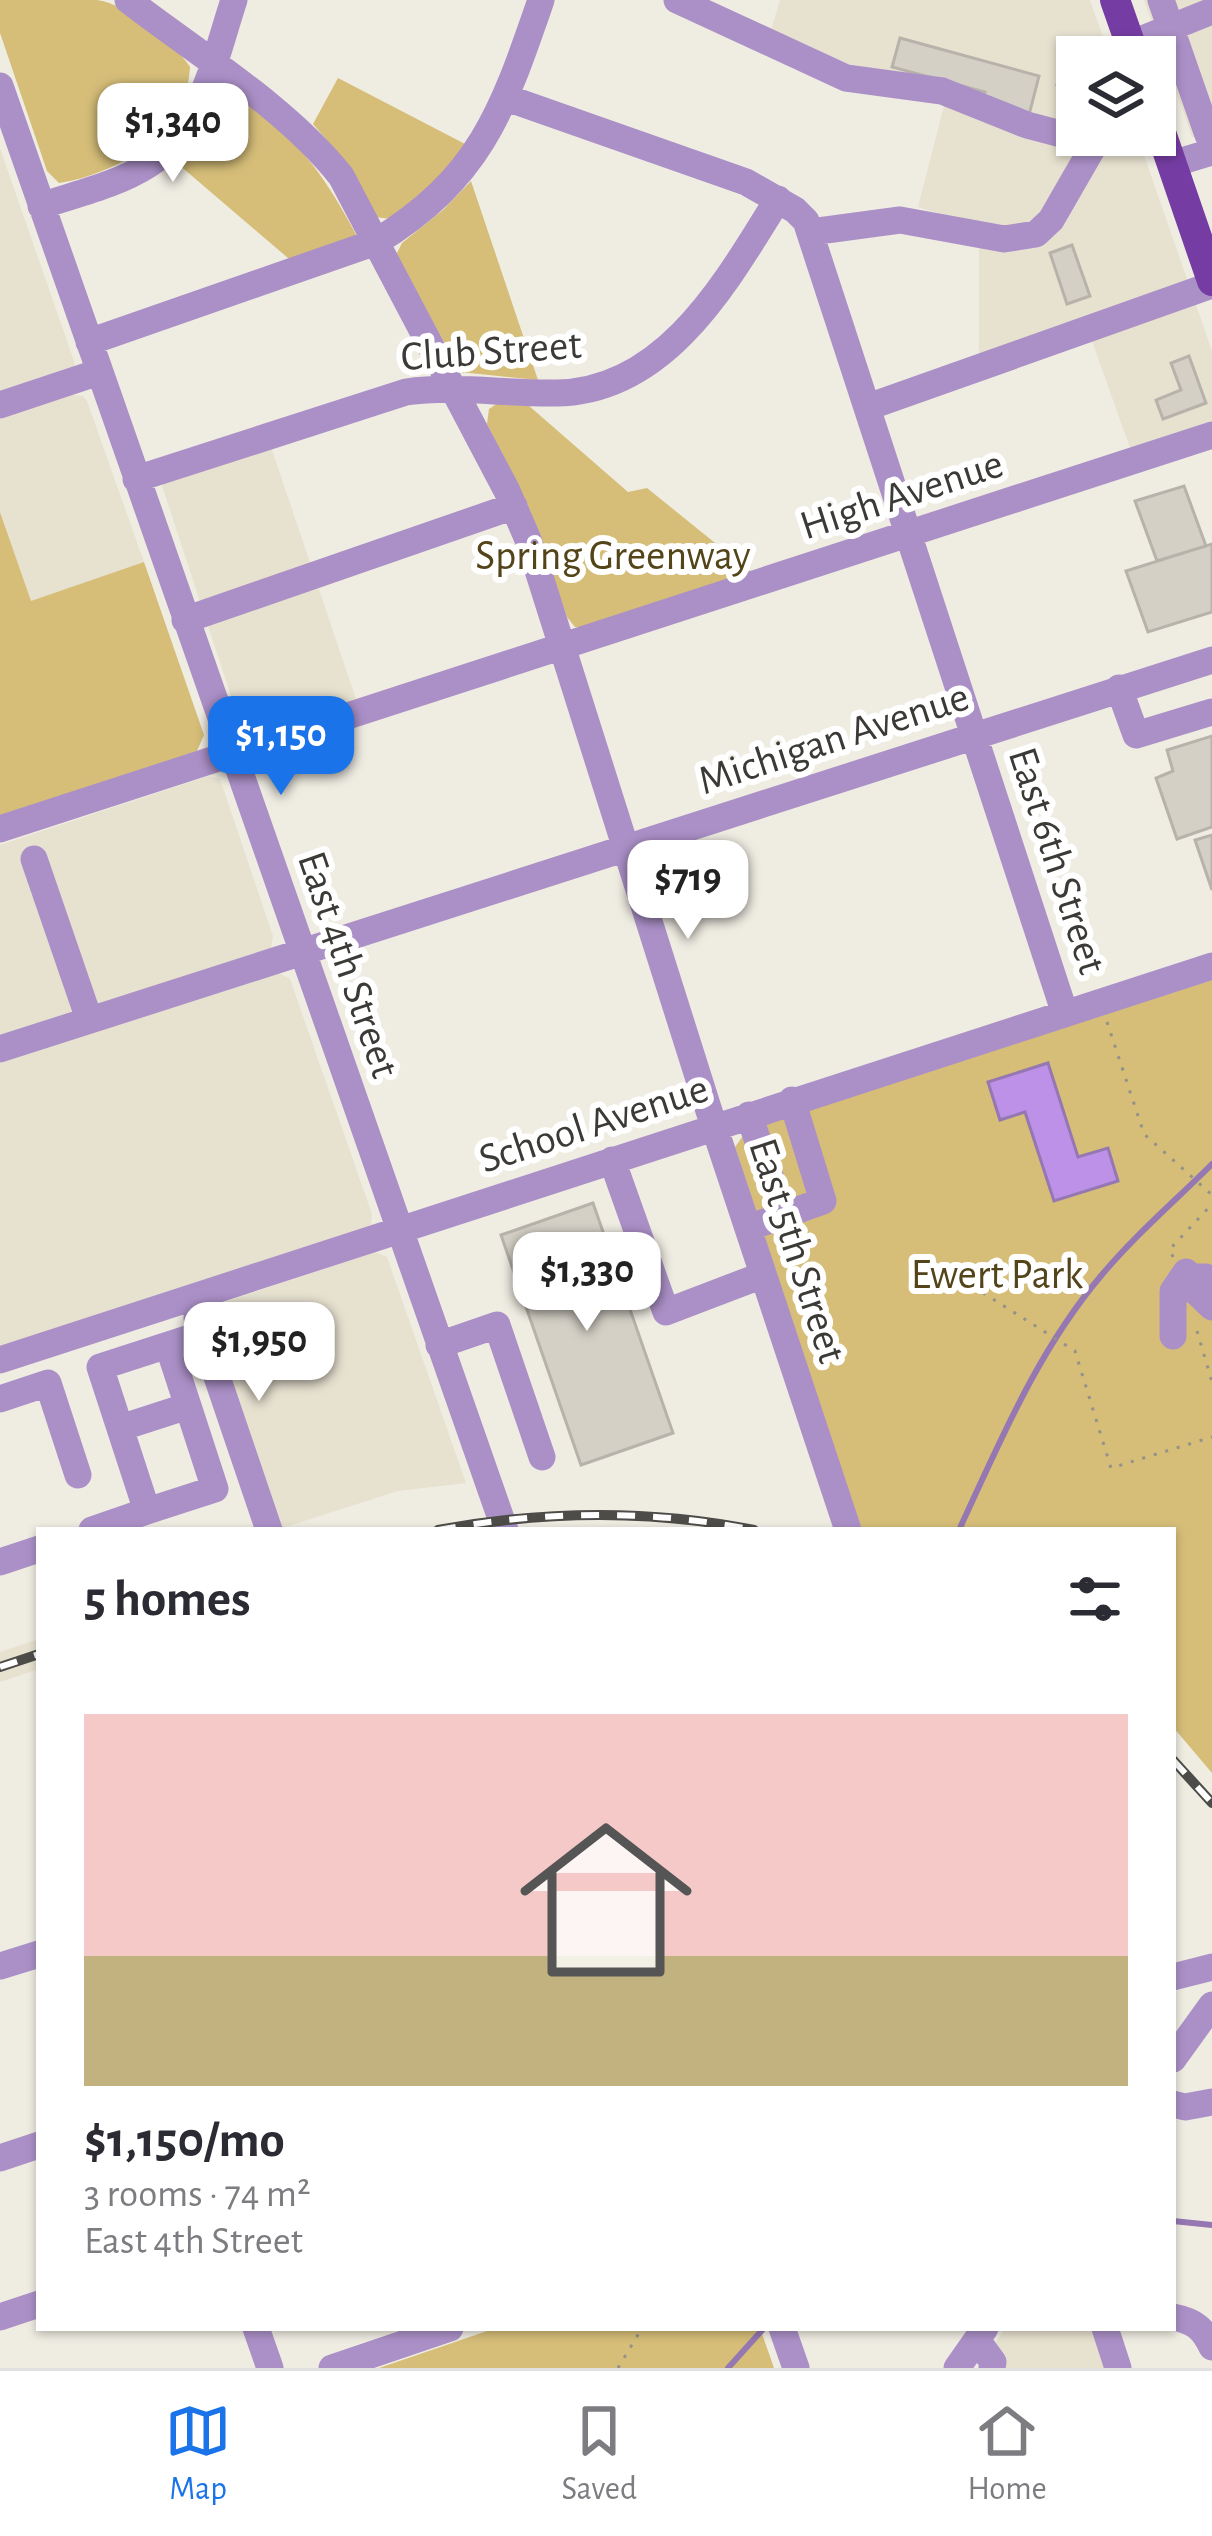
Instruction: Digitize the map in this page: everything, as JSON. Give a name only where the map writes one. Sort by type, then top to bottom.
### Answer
[{"type":"main road","points":[[1115,0],[1128,36]]},
{"type":"main road","points":[[1169,156],[1212,283]]},
{"type":"street","name":"East 5th Street","points":[[128,0],[320,149],[341,176],[514,506],[847,1527]]},
{"type":"street","points":[[41,206],[120,179],[173,145],[194,117],[234,0]]},
{"type":"street","points":[[88,342],[376,242],[436,200],[466,164],[507,98],[542,0]]},
{"type":"street","points":[[677,0],[834,74],[942,91],[1027,125],[1056,131]]},
{"type":"street","points":[[1209,11],[1165,14],[1208,135],[1212,134]]},
{"type":"street","name":"East 4th Street","points":[[0,86],[504,1527]]},
{"type":"street","name":"East 6th Street","points":[[507,98],[746,182],[801,215],[811,232],[1065,1014]]},
{"type":"street","points":[[1172,164],[1212,152]]},
{"type":"street","points":[[811,232],[901,220],[1004,239],[1023,238],[1036,234],[1051,220],[1087,156]]},
{"type":"street","name":"Club Street","points":[[136,479],[389,396],[452,388],[577,392],[637,370],[686,330],[713,298],[778,200]]},
{"type":"street","points":[[868,407],[1212,283]]},
{"type":"street","points":[[0,405],[99,372]]},
{"type":"street","name":"High Avenue","points":[[0,830],[1212,435]]},
{"type":"street","points":[[185,620],[514,506]]},
{"type":"street","name":"Michigan Avenue","points":[[0,1049],[1212,660]]},
{"type":"street","points":[[1119,688],[1136,735],[1212,712]]},
{"type":"street","points":[[34,859],[89,1019]]},
{"type":"street","name":"School Avenue","points":[[0,1360],[1212,965]]},
{"type":"street","points":[[748,1228],[823,1202],[793,1100]]},
{"type":"street","points":[[749,1115],[783,1214]]},
{"type":"street","points":[[612,1160],[666,1312],[763,1275]]},
{"type":"street","points":[[736,1191],[770,1178]]},
{"type":"street","points":[[1186,1272],[1193,1274],[1193,1321],[1170,1318],[1173,1291],[1186,1272]]},
{"type":"street","points":[[190,1299],[268,1527]]},
{"type":"street","points":[[439,1346],[497,1325],[542,1457]]},
{"type":"street","points":[[147,1511],[100,1367],[202,1334]]},
{"type":"street","points":[[101,1527],[214,1489],[168,1345]]},
{"type":"street","points":[[0,1400],[48,1383],[78,1475]]},
{"type":"street","points":[[120,1428],[188,1406]]},
{"type":"street","points":[[0,1562],[36,1550]]},
{"type":"street","points":[[0,1966],[36,1955]]},
{"type":"street","points":[[1176,1976],[1212,1967]]},
{"type":"street","points":[[1176,2056],[1212,2005]]},
{"type":"street","points":[[1176,2105],[1212,2102]]},
{"type":"street","points":[[0,2158],[36,2146]]},
{"type":"street","points":[[0,2317],[36,2304]]},
{"type":"street","points":[[1176,2317],[1192,2320],[1212,2347]]},
{"type":"street","points":[[257,2331],[270,2368]]},
{"type":"street","points":[[332,2368],[442,2331]]},
{"type":"street","points":[[1106,2331],[1118,2368]]},
{"type":"street","points":[[957,2368],[981,2334],[994,2362],[992,2368]]},
{"type":"path","points":[[1106,1020],[1144,1135],[1212,1196]]},
{"type":"path","points":[[1193,1274],[1170,1249],[1212,1204]]},
{"type":"path","points":[[939,1276],[966,1282],[1072,1349],[1111,1468],[1212,1437]]},
{"type":"path","points":[[1193,1321],[1212,1382]]},
{"type":"path","points":[[618,2368],[639,2331]]},
{"type":"shaded area","points":[[780,0],[1090,0],[1103,36],[1056,36],[1056,156],[1076,156],[1036,224],[981,227],[918,207],[946,98],[766,47]]},
{"type":"shaded area","points":[[1144,0],[1212,0],[1212,139],[1192,137],[1176,91],[1176,36],[1157,36]]},
{"type":"shaded area","points":[[0,148],[75,364],[0,396]]},
{"type":"shaded area","points":[[1097,156],[1144,156],[1212,351],[1212,423],[1130,448],[1086,324],[979,360],[979,247],[1012,251],[1036,247]]},
{"type":"shaded area","points":[[73,395],[87,401],[144,562],[31,602],[0,512],[0,418]]},
{"type":"shaded area","points":[[270,444],[357,702],[253,734],[241,726],[162,486],[166,480]]},
{"type":"shaded area","points":[[208,776],[220,779],[273,936],[271,949],[0,1042],[0,845]]},
{"type":"shaded area","points":[[279,973],[290,979],[372,1214],[371,1225],[0,1348],[0,1063]]},
{"type":"shaded area","points":[[1048,1063],[1078,1157],[1108,1148],[1118,1181],[1054,1201],[1025,1112],[1000,1120],[988,1082]]},
{"type":"shaded area","points":[[375,1252],[387,1257],[466,1483],[398,1491],[278,1527],[205,1315],[207,1308]]},
{"type":"shaded area","points":[[36,1640],[36,1670],[0,1682],[0,1652]]},
{"type":"shaded area","points":[[1003,2331],[1095,2331],[1107,2368],[980,2368]]},
{"type":"green space","points":[[0,0],[97,0],[135,16],[162,36],[190,67],[177,112],[126,160],[59,183],[47,171],[0,33]]},
{"type":"green space","points":[[338,78],[467,145],[440,179],[391,219],[375,217],[343,159],[313,124]]},
{"type":"green space","points":[[229,89],[305,156],[360,242],[295,264],[171,158],[219,90]]},
{"type":"green space","points":[[471,181],[538,380],[460,372],[400,263],[397,253],[402,243]]},
{"type":"green space","name":"Spring Greenway","points":[[498,403],[528,405],[628,492],[647,488],[751,572],[575,627],[567,617],[530,511],[487,424],[489,409]]},
{"type":"green space","points":[[0,512],[31,601],[144,562],[204,735],[197,751],[0,820]]},
{"type":"green space","name":"Ewert Park","points":[[1212,980],[1212,1773],[1176,1731],[1176,1527],[855,1527],[735,1147],[748,1129]]},
{"type":"green space","points":[[487,2331],[761,2331],[774,2368],[379,2368]]},
{"type":"building","points":[[900,38],[1039,76],[1029,115],[982,102],[985,92],[892,67]]},
{"type":"building","points":[[1072,245],[1090,296],[1067,304],[1050,253]]},
{"type":"building","points":[[1189,356],[1206,403],[1163,419],[1156,400],[1181,390],[1171,363]]},
{"type":"building","points":[[1184,486],[1206,546],[1157,561],[1135,501]]},
{"type":"building","points":[[1212,544],[1212,612],[1148,632],[1126,571]]},
{"type":"building","points":[[1212,736],[1212,827],[1177,839],[1156,778],[1173,771],[1167,750]]},
{"type":"building","points":[[1212,835],[1212,890],[1195,840]]},
{"type":"building","points":[[593,1203],[673,1433],[581,1465],[501,1235]]},
{"type":"waterway","points":[[960,1527],[1021,1399],[1057,1336],[1126,1248],[1212,1164]]},
{"type":"waterway","points":[[1176,2221],[1212,2225]]},
{"type":"waterway","points":[[728,2368],[761,2331]]},
{"type":"railway","points":[[459,1527],[596,1515],[675,1518],[737,1527]]},
{"type":"railway","points":[[0,1667],[36,1655]]},
{"type":"railway","points":[[1176,1763],[1212,1803]]}]
